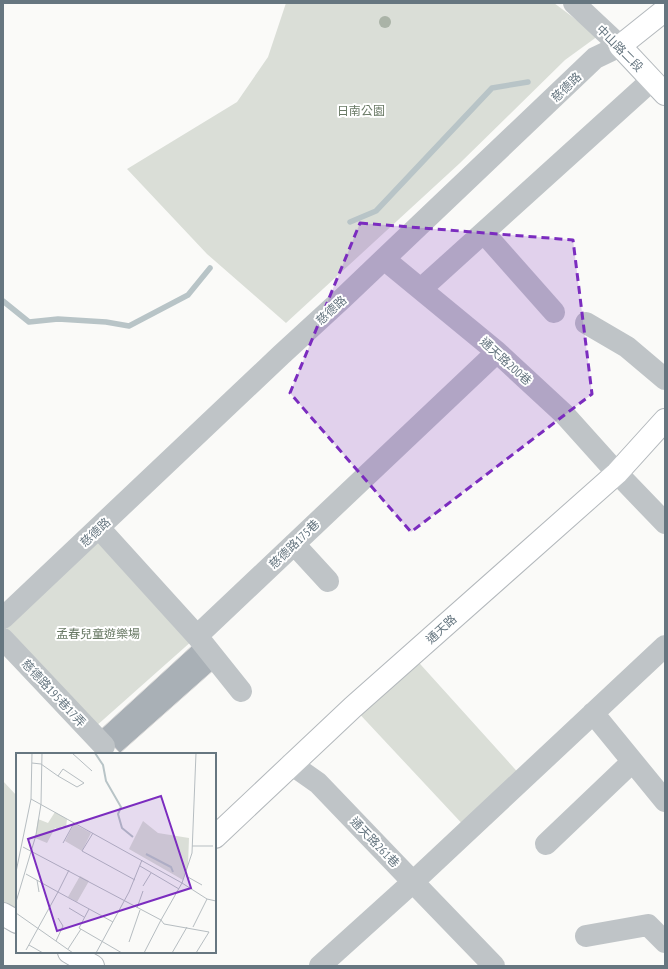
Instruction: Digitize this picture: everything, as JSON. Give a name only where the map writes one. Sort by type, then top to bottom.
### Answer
[{"type":"main road","name":"慈德路","points":[[620,46],[665,10]]},
{"type":"main road","name":"中山路二段","points":[[620,46],[659,87]]},
{"type":"main road","name":"通天路","points":[[216,836],[359,701],[617,473],[665,420]]},
{"type":"main road","points":[[3,914],[16,921]]},
{"type":"street","name":"中山路二段","points":[[579,5],[620,46]]},
{"type":"street","name":"慈德路","points":[[3,618],[596,58],[620,46]]},
{"type":"street","points":[[421,289],[484,233],[659,87]]},
{"type":"street","points":[[484,233],[554,312]]},
{"type":"street","name":"通天路200巷","points":[[384,259],[497,352],[564,414],[617,473],[665,523]]},
{"type":"street","points":[[586,324],[627,347],[665,379]]},
{"type":"street","name":"慈德路175巷","points":[[197,636],[497,352]]},
{"type":"street","points":[[99,528],[197,636],[241,691]]},
{"type":"street","points":[[294,544],[328,581]]},
{"type":"street","name":"慈德路195巷17弄","points":[[3,639],[104,746]]},
{"type":"street","points":[[320,966],[370,922],[665,646]]},
{"type":"street","points":[[593,713],[665,801]]},
{"type":"street","points":[[546,844],[632,762]]},
{"type":"street","name":"通天路261巷","points":[[292,764],[318,783],[494,966]]},
{"type":"street","points":[[586,936],[648,925],[665,942]]},
{"type":"highlighted area","points":[[360,223],[573,240],[592,394],[411,532],[290,393]]},
{"type":"green space","name":"日南公園","points":[[286,3],[554,3],[598,36],[565,60],[460,163],[286,323],[207,254],[127,169],[237,102],[268,57]]},
{"type":"green space","name":"孟春兒童遊樂場","points":[[100,538],[193,640],[95,727],[5,630]]},
{"type":"green space","points":[[412,655],[523,778],[468,830],[353,707]]},
{"type":"green space","points":[[3,781],[16,795],[16,912],[3,914]]},
{"type":"building","points":[[194,644],[216,668],[120,753],[99,731]]},
{"type":"waterway","points":[[350,222],[376,211],[492,88],[528,82]]},
{"type":"waterway","points":[[3,301],[29,322],[58,319],[106,322],[129,326],[188,295],[210,268]]}]
